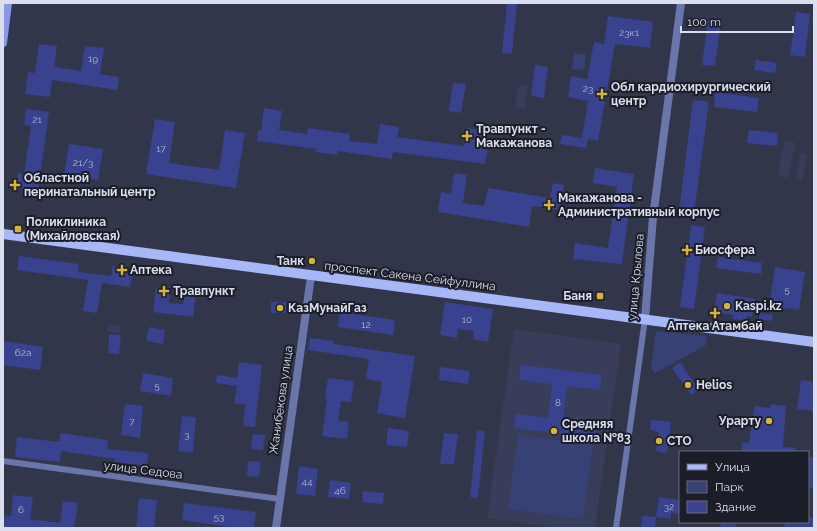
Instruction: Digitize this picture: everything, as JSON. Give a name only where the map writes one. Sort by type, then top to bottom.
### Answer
[{"type":"main road","points":[[3,43],[8,3]]},
{"type":"main road","name":"проспект Сакена Сейфуллина","points":[[3,234],[814,342]]},
{"type":"street","name":"улица Крылова","points":[[616,528],[645,319],[653,217],[680,3]]},
{"type":"street","name":"Жанибекова улица","points":[[276,528],[311,276]]},
{"type":"street","name":"улица Седова","points":[[3,461],[280,499]]},
{"type":"shaded area","points":[[519,85],[528,86],[525,108],[515,107]]},
{"type":"shaded area","points":[[785,140],[795,143],[788,178],[777,176]]},
{"type":"shaded area","points":[[801,152],[808,154],[802,180],[796,179]]},
{"type":"shaded area","points":[[108,325],[120,326],[120,333],[107,332]]},
{"type":"shaded area","name":"Средняя школа №83","points":[[514,329],[621,344],[595,528],[559,528],[487,518]]},
{"type":"green space","points":[[574,53],[586,55],[584,70],[572,69]]},
{"type":"green space","points":[[656,331],[707,336],[705,346],[655,373],[651,368]]},
{"type":"green space","points":[[518,435],[593,445],[583,519],[508,509]]},
{"type":"building","points":[[507,3],[517,4],[512,54],[502,53]]},
{"type":"building","points":[[796,12],[810,14],[805,57],[790,55]]},
{"type":"building","points":[[608,16],[653,22],[650,48],[615,44],[598,141],[588,139],[586,148],[560,144],[562,135],[582,138],[588,101],[568,97],[571,76],[587,79],[594,42],[604,44]]},
{"type":"building","points":[[708,20],[721,22],[715,66],[702,65]]},
{"type":"building","points":[[39,44],[57,46],[54,67],[81,71],[85,46],[104,48],[100,74],[119,77],[117,90],[52,80],[50,97],[25,94],[28,72],[35,73]]},
{"type":"building","points":[[756,60],[777,63],[775,73],[754,70]]},
{"type":"building","points":[[535,65],[548,67],[544,98],[531,96]]},
{"type":"building","points":[[453,83],[466,84],[461,113],[449,111]]},
{"type":"building","points":[[715,92],[759,98],[757,112],[714,107]]},
{"type":"building","points":[[693,100],[709,102],[694,214],[679,212]]},
{"type":"building","points":[[264,108],[282,111],[279,130],[307,134],[308,128],[350,134],[349,141],[377,144],[380,124],[399,127],[397,137],[464,146],[467,128],[485,131],[483,149],[488,150],[485,164],[393,152],[392,159],[338,151],[337,155],[315,152],[316,149],[257,141],[258,131],[261,131]]},
{"type":"building","points":[[26,109],[49,112],[38,191],[15,188],[18,173],[24,174],[31,126],[24,125]]},
{"type":"building","points":[[155,119],[175,122],[169,163],[219,170],[225,130],[245,133],[236,188],[146,174]]},
{"type":"building","points":[[749,130],[778,133],[777,146],[747,143]]},
{"type":"building","points":[[69,144],[103,149],[98,180],[64,175]]},
{"type":"building","points":[[595,168],[634,174],[622,264],[573,259],[575,243],[608,248],[617,187],[593,183]]},
{"type":"building","points":[[454,173],[467,175],[463,203],[484,206],[488,188],[550,198],[553,183],[564,185],[560,210],[532,206],[529,227],[438,212],[441,192],[451,194]]},
{"type":"building","points":[[691,225],[705,227],[694,309],[680,307]]},
{"type":"building","points":[[19,256],[79,264],[78,272],[111,276],[112,266],[133,270],[130,287],[102,283],[97,313],[83,311],[88,280],[17,270]]},
{"type":"building","points":[[718,257],[762,263],[761,274],[716,268]]},
{"type":"building","points":[[775,267],[805,272],[799,310],[769,306]]},
{"type":"building","points":[[156,288],[170,289],[169,303],[183,304],[185,292],[196,293],[193,317],[153,312]]},
{"type":"building","points":[[717,293],[755,299],[752,317],[748,316],[747,321],[733,319],[733,315],[714,312]]},
{"type":"building","points":[[271,302],[286,302],[286,313],[271,313]]},
{"type":"building","points":[[445,302],[493,309],[488,342],[473,339],[474,331],[458,329],[457,338],[440,335]]},
{"type":"building","points":[[340,312],[395,320],[393,335],[338,327]]},
{"type":"building","points":[[760,313],[773,315],[772,321],[759,319]]},
{"type":"building","points":[[149,327],[165,330],[163,344],[146,341]]},
{"type":"building","points":[[109,334],[121,335],[119,354],[108,353]]},
{"type":"building","points":[[310,338],[333,341],[333,344],[415,356],[405,418],[377,413],[382,382],[366,379],[369,359],[308,350]]},
{"type":"building","points":[[3,341],[43,347],[40,370],[3,365]]},
{"type":"building","points":[[239,362],[262,365],[255,427],[243,426],[245,405],[234,403],[237,386],[216,383],[217,375],[237,378]]},
{"type":"building","points":[[680,362],[699,390],[691,395],[672,368]]},
{"type":"building","points":[[521,365],[602,375],[600,390],[567,386],[563,420],[597,423],[595,438],[514,428],[515,414],[548,418],[552,384],[519,380]]},
{"type":"building","points":[[440,367],[470,371],[468,384],[439,380]]},
{"type":"building","points":[[143,373],[173,378],[171,396],[140,391]]},
{"type":"building","points":[[328,378],[354,381],[351,402],[341,401],[338,421],[349,422],[347,439],[322,436]]},
{"type":"building","points":[[801,380],[814,382],[814,411],[797,409]]},
{"type":"building","points":[[125,404],[143,406],[140,438],[121,435]]},
{"type":"building","name":"Урарту","points":[[771,404],[786,406],[783,447],[796,448],[795,451],[741,451],[742,442],[749,443],[754,406],[770,408]]},
{"type":"building","points":[[182,416],[196,417],[193,453],[178,451]]},
{"type":"building","points":[[651,420],[671,422],[667,453],[656,451],[659,432],[650,430]]},
{"type":"building","points":[[388,428],[409,431],[407,447],[386,445]]},
{"type":"building","points":[[477,430],[485,431],[478,498],[470,497]]},
{"type":"building","points":[[61,433],[108,440],[107,449],[148,453],[147,466],[114,462],[115,459],[61,451],[60,462],[15,457],[17,437],[59,442]]},
{"type":"building","points":[[444,433],[458,434],[454,464],[440,464]]},
{"type":"building","points":[[253,434],[265,435],[263,450],[251,449]]},
{"type":"building","points":[[809,457],[814,457],[814,488],[809,487]]},
{"type":"building","points":[[248,461],[261,462],[259,477],[247,476]]},
{"type":"building","points":[[299,466],[318,469],[315,496],[296,494]]},
{"type":"building","points":[[330,480],[351,483],[349,499],[328,497]]},
{"type":"building","points":[[363,491],[384,493],[383,504],[362,502]]},
{"type":"building","points":[[13,495],[33,497],[30,519],[60,523],[63,501],[78,503],[74,528],[3,528],[3,515],[11,516]]},
{"type":"building","points":[[659,497],[679,500],[679,514],[671,513],[671,519],[656,517]]},
{"type":"building","points":[[139,498],[157,500],[154,528],[136,528]]},
{"type":"building","points":[[184,503],[256,512],[254,528],[236,528],[182,520]]},
{"type":"building","points":[[642,516],[656,517],[655,528],[641,528]]},
{"type":"building","points":[[809,517],[814,518],[814,528],[784,528],[785,523],[809,523]]},
{"type":"building","points":[[721,523],[737,523],[736,528],[720,528]]},
{"type":"place","name":"Обл кардиохирургический центр","points":[[602,94]]},
{"type":"place","name":"Травпункт - Макажанова","points":[[467,136]]},
{"type":"place","name":"Областной перинатальный центр","points":[[15,185]]},
{"type":"place","name":"Макажанова - Административный корпус","points":[[549,205]]},
{"type":"place","name":"Поликлиника (Михайловская)","points":[[18,229]]},
{"type":"place","name":"Биосфера","points":[[687,250]]},
{"type":"place","name":"Танк","points":[[312,261]]},
{"type":"place","name":"Аптека","points":[[122,270]]},
{"type":"place","name":"Травпункт","points":[[164,291]]},
{"type":"place","name":"Баня","points":[[600,296]]},
{"type":"place","name":"Kaspi.kz","points":[[727,306]]},
{"type":"place","name":"КазМунайГаз","points":[[280,308]]},
{"type":"place","name":"Аптека Атамбай","points":[[715,313]]},
{"type":"place","name":"Helios","points":[[688,385]]},
{"type":"place","name":"Урарту","points":[[769,421]]},
{"type":"place","name":"Средняя школа №83","points":[[554,431]]},
{"type":"place","name":"СТО","points":[[659,441]]}]
